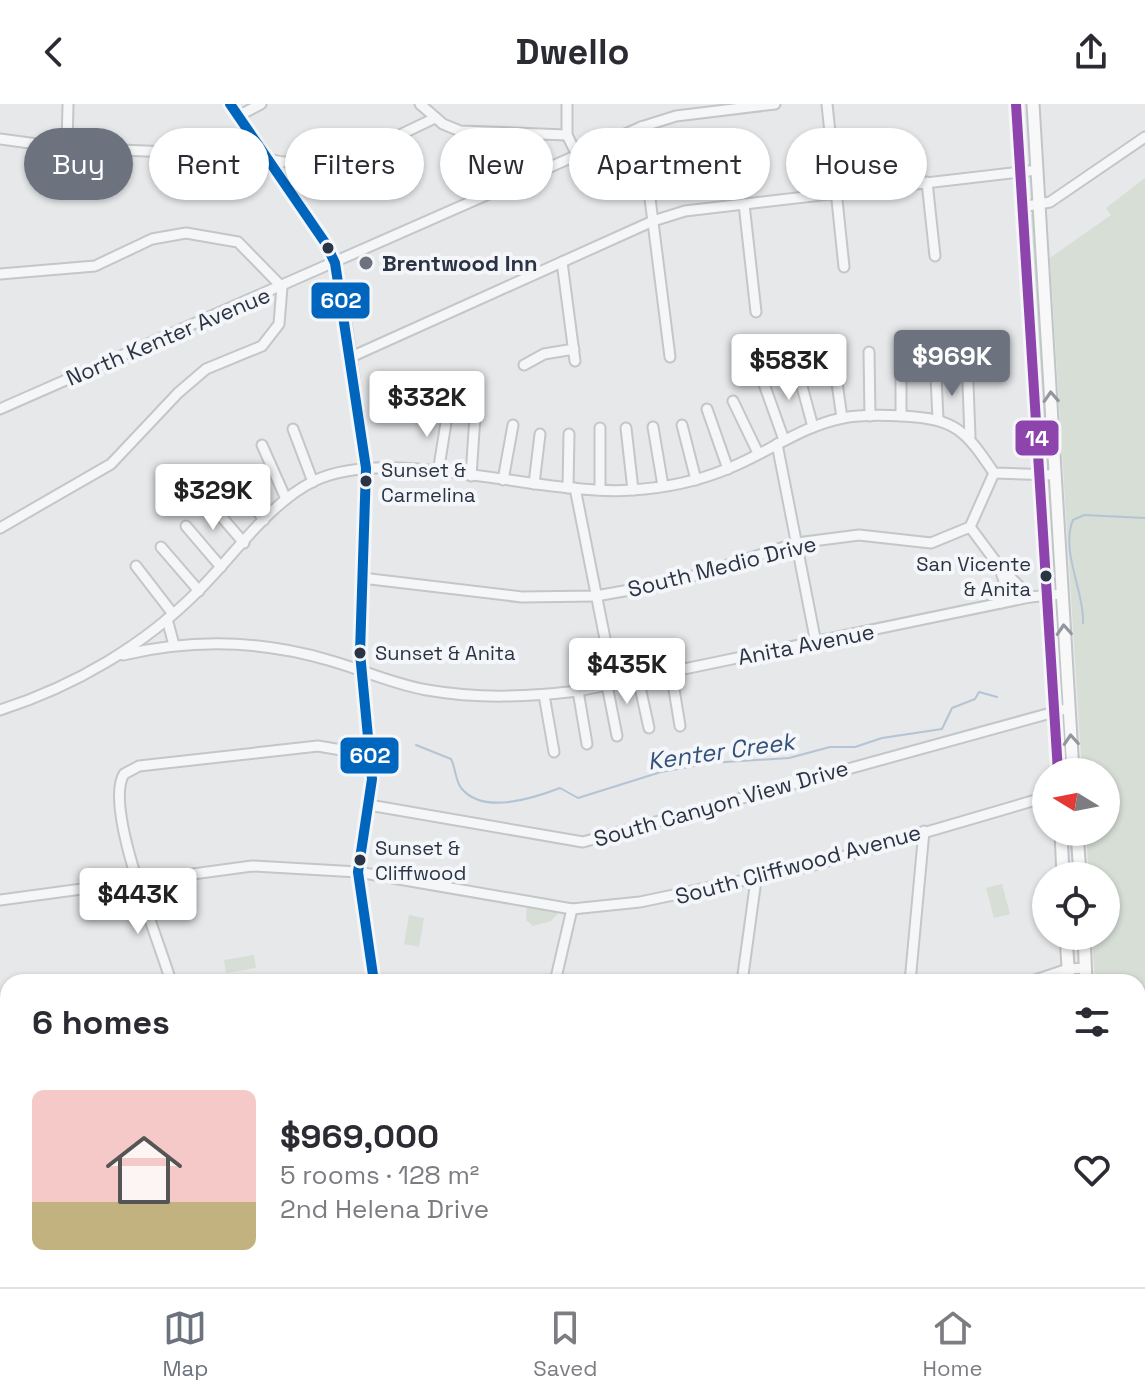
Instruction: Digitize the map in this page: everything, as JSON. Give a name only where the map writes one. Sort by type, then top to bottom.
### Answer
[{"type":"main road","points":[[230,104],[246,128]]},
{"type":"main road","points":[[1016,104],[1057,758]]},
{"type":"main road","points":[[1033,104],[1072,758]]},
{"type":"main road","points":[[269,163],[321,234],[335,263],[366,468],[362,671],[371,755],[369,805],[358,872],[373,974]]},
{"type":"main road","points":[[1067,950],[1068,974]]},
{"type":"main road","points":[[1085,950],[1086,974]]},
{"type":"street","points":[[67,128],[68,104]]},
{"type":"street","points":[[238,116],[261,104]]},
{"type":"street","points":[[567,104],[569,139]]},
{"type":"street","name":"North Kenter Avenue","points":[[641,127],[676,116],[775,104]]},
{"type":"street","points":[[827,104],[830,128]]},
{"type":"street","points":[[422,105],[453,129],[467,132],[567,135]]},
{"type":"street","points":[[269,160],[347,158],[435,118]]},
{"type":"street","points":[[641,127],[670,357]]},
{"type":"street","points":[[1022,207],[1050,202],[1145,137]]},
{"type":"street","points":[[0,139],[24,142]]},
{"type":"street","name":"North Kenter Avenue","points":[[0,409],[282,287],[569,156]]},
{"type":"street","points":[[935,256],[927,182],[1037,170]]},
{"type":"street","points":[[351,357],[653,221],[696,209],[786,199]]},
{"type":"street","points":[[838,200],[844,267]]},
{"type":"street","points":[[744,204],[756,312]]},
{"type":"street","points":[[0,274],[95,266],[152,239],[186,233],[238,242],[282,287],[279,324],[262,346],[206,369],[178,393],[111,464],[0,528]]},
{"type":"street","points":[[562,262],[575,361]]},
{"type":"street","points":[[524,365],[544,354],[574,349]]},
{"type":"street","points":[[869,352],[870,416]]},
{"type":"street","points":[[901,352],[901,416]]},
{"type":"street","points":[[833,355],[842,418]]},
{"type":"street","points":[[935,356],[938,419]]},
{"type":"street","points":[[967,358],[970,437]]},
{"type":"street","points":[[797,368],[813,427]]},
{"type":"street","points":[[764,384],[780,442],[816,643]]},
{"type":"street","points":[[733,401],[758,453]]},
{"type":"street","points":[[707,409],[728,469]]},
{"type":"street","points":[[438,473],[448,410]]},
{"type":"street","points":[[471,476],[475,416]]},
{"type":"street","points":[[0,710],[33,698],[118,657],[199,591],[286,499],[333,473],[366,468],[572,488],[633,490],[696,480],[728,469],[813,427],[842,418],[901,416],[950,422],[970,437],[994,473]]},
{"type":"street","points":[[503,480],[513,425]]},
{"type":"street","points":[[682,425],[696,480]]},
{"type":"street","points":[[653,427],[663,486]]},
{"type":"street","points":[[600,428],[600,490]]},
{"type":"street","points":[[626,428],[633,490]]},
{"type":"street","points":[[293,429],[313,482]]},
{"type":"street","points":[[534,484],[540,434]]},
{"type":"street","points":[[569,434],[572,488],[596,596],[617,736]]},
{"type":"street","points":[[262,445],[286,499]]},
{"type":"street","points":[[994,473],[1055,475]]},
{"type":"street","points":[[994,473],[970,527],[999,566],[1030,597]]},
{"type":"street","points":[[231,475],[264,520]]},
{"type":"street","points":[[207,500],[244,543]]},
{"type":"street","points":[[186,526],[221,567]]},
{"type":"street","name":"South Medio Drive","points":[[362,578],[522,597],[596,596],[674,582],[797,543],[859,535],[931,543],[970,527]]},
{"type":"street","points":[[161,547],[199,591]]},
{"type":"street","points":[[136,566],[170,616],[174,645]]},
{"type":"street","points":[[999,566],[1006,587],[1001,603]]},
{"type":"street","name":"Anita Avenue","points":[[118,657],[174,645],[276,648],[439,692],[492,697],[544,695],[578,691],[1030,597],[1062,594]]},
{"type":"street","points":[[671,671],[680,726]]},
{"type":"street","points":[[638,678],[649,728]]},
{"type":"street","points":[[578,691],[587,744]]},
{"type":"street","points":[[544,695],[554,752]]},
{"type":"street","name":"South Canyon View Drive","points":[[369,805],[583,842],[1069,708]]},
{"type":"street","points":[[168,974],[136,882],[119,787],[130,769],[318,746],[371,755]]},
{"type":"street","name":"South Cliffwood Avenue","points":[[0,900],[252,866],[358,872],[572,909],[662,900],[756,880],[1032,801]]},
{"type":"street","points":[[911,974],[924,831]]},
{"type":"street","points":[[743,974],[756,880]]},
{"type":"street","points":[[557,974],[572,909]]},
{"type":"street","points":[[1072,974],[1086,968]]},
{"type":"shaded area","points":[[1145,178],[1145,974],[1094,974],[1093,950],[1120,950],[1120,862],[1088,862],[1087,846],[1120,846],[1120,758],[1081,758],[1050,258],[1111,215],[1106,208]]},
{"type":"shaded area","points":[[1026,214],[1036,214],[1051,468],[1041,468]]},
{"type":"shaded area","points":[[1052,482],[1058,586],[1049,586],[1042,483]]},
{"type":"shaded area","points":[[1059,602],[1065,703],[1056,704],[1050,603]]},
{"type":"shaded area","points":[[1002,884],[1010,914],[994,918],[986,888]]},
{"type":"shaded area","points":[[527,903],[562,909],[551,921],[533,926],[526,920]]},
{"type":"shaded area","points":[[409,915],[424,918],[419,947],[404,944]]},
{"type":"shaded area","points":[[254,955],[256,968],[226,973],[224,960]]},
{"type":"waterway","name":"Kenter Creek","points":[[1083,623],[1069,545],[1073,520],[1084,515],[1145,518]]},
{"type":"waterway","name":"Kenter Creek","points":[[416,745],[451,759],[462,789],[471,797],[483,801],[510,802],[560,788],[578,798],[661,772],[710,763],[789,758],[830,747],[855,747],[882,738],[942,729],[952,708],[975,699],[979,692],[997,697]]},
{"type":"transit line","name":"602","points":[[230,104],[326,244],[335,263],[366,468],[360,653],[372,779],[358,872],[373,974]]},
{"type":"transit line","name":"14","points":[[1016,104],[1057,758]]},
{"type":"place","name":"Brentwood Inn","points":[[366,263]]},
{"type":"place","name":"Sunset & Carmelina","points":[[366,481]]},
{"type":"place","name":"San Vicente & Anita","points":[[1046,576]]},
{"type":"place","name":"Sunset & Anita","points":[[360,653]]},
{"type":"place","name":"Sunset & Cliffwood","points":[[360,860]]}]
